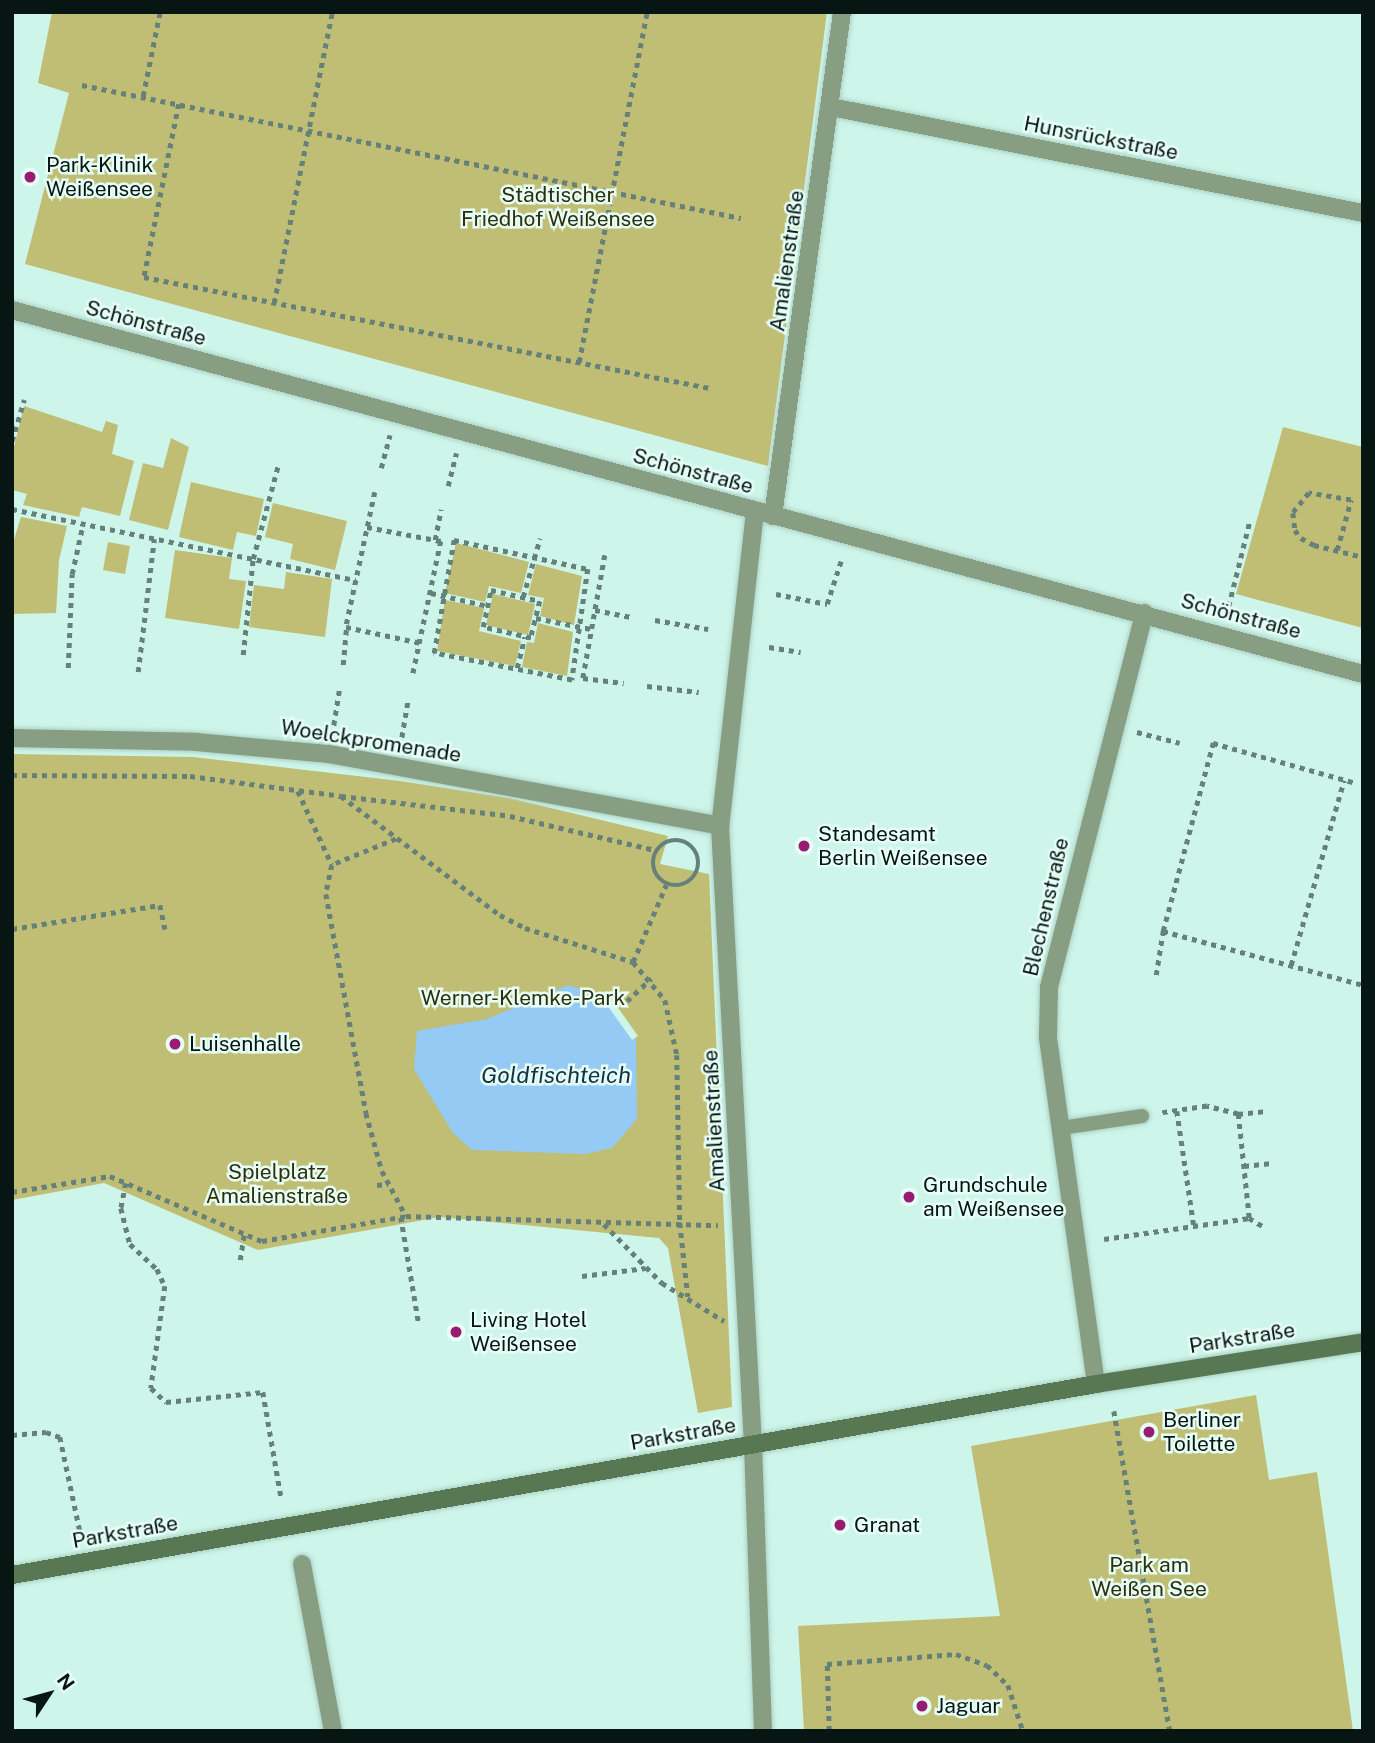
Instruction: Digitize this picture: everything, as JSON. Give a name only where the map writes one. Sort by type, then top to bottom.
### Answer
[{"type":"street","name":"Amalienstraße","points":[[773,516],[842,12]]},
{"type":"street","name":"Hunsrückstraße","points":[[831,107],[1363,213]]},
{"type":"street","name":"Schönstraße","points":[[12,310],[1363,674]]},
{"type":"street","name":"Amalienstraße","points":[[755,511],[720,826],[753,1445],[764,1731]]},
{"type":"street","name":"Blechenstraße","points":[[1096,1384],[1048,1036],[1049,987],[1144,613]]},
{"type":"street","name":"Woelckpromenade","points":[[12,738],[196,742],[329,754],[396,764],[720,826]]},
{"type":"street","name":"Parkstraße","points":[[12,1575],[1096,1384],[1363,1342]]},
{"type":"street","points":[[302,1564],[333,1731]]},
{"type":"lane","points":[[1061,1128],[1142,1116]]},
{"type":"path","points":[[144,96],[160,12]]},
{"type":"path","points":[[274,303],[332,12]]},
{"type":"path","points":[[579,362],[647,12]]},
{"type":"path","points":[[82,85],[741,218]]},
{"type":"path","points":[[179,104],[144,277],[709,388]]},
{"type":"path","points":[[12,441],[24,400]]},
{"type":"path","points":[[381,468],[395,414]]},
{"type":"path","points":[[448,486],[461,432]]},
{"type":"path","points":[[243,655],[253,559],[278,466]]},
{"type":"path","points":[[343,665],[346,627],[375,492]]},
{"type":"path","points":[[1336,550],[1351,500],[1309,493],[1296,504],[1295,530],[1314,545],[1363,557]]},
{"type":"path","points":[[12,509],[356,580]]},
{"type":"path","points":[[435,540],[442,510]]},
{"type":"path","points":[[1221,634],[1250,520]]},
{"type":"path","points":[[68,668],[72,574],[83,524]]},
{"type":"path","points":[[366,527],[442,541],[413,674]]},
{"type":"path","points":[[138,672],[154,538]]},
{"type":"path","points":[[523,597],[540,538]]},
{"type":"path","points":[[454,540],[535,558],[588,569],[572,680],[434,653],[442,595],[454,540]]},
{"type":"path","points":[[605,555],[583,678],[624,683]]},
{"type":"path","points":[[776,594],[827,604],[841,561]]},
{"type":"path","points":[[491,590],[540,601],[531,638],[483,627],[488,606],[491,590]]},
{"type":"path","points":[[431,593],[488,606]]},
{"type":"path","points":[[595,610],[632,617]]},
{"type":"path","points":[[536,618],[591,629]]},
{"type":"path","points":[[655,620],[708,629]]},
{"type":"path","points":[[346,627],[421,643]]},
{"type":"path","points":[[517,668],[525,637]]},
{"type":"path","points":[[769,647],[801,652]]},
{"type":"path","points":[[647,686],[699,692]]},
{"type":"path","points":[[329,754],[339,691]]},
{"type":"path","points":[[396,764],[408,699]]},
{"type":"path","points":[[1132,730],[1180,743]]},
{"type":"path","points":[[1156,975],[1163,931],[1207,750],[1213,743],[1356,783]]},
{"type":"path","points":[[12,775],[190,776],[510,816],[655,850]]},
{"type":"path","points":[[1291,965],[1344,780]]},
{"type":"path","points":[[298,790],[332,865],[326,894],[344,1006],[366,1113],[388,1184],[403,1216],[419,1325]]},
{"type":"path","points":[[341,796],[397,839],[525,928],[633,962],[651,979],[664,1000],[677,1055],[680,1223],[688,1297]]},
{"type":"path","points":[[332,865],[397,839]]},
{"type":"path","points":[[680,839],[694,847],[699,858],[693,879],[684,885],[666,885],[654,873],[655,850],[663,842],[680,839]]},
{"type":"path","points":[[633,962],[666,885]]},
{"type":"path","points":[[12,929],[160,905],[165,929]]},
{"type":"path","points":[[1163,931],[1363,985]]},
{"type":"path","points":[[627,1001],[651,979]]},
{"type":"path","points":[[1142,1116],[1207,1107],[1238,1114],[1268,1111]]},
{"type":"path","points":[[1177,1111],[1194,1226]]},
{"type":"path","points":[[1238,1114],[1249,1218]]},
{"type":"path","points":[[1244,1166],[1273,1163]]},
{"type":"path","points":[[12,1192],[110,1176],[262,1241],[403,1216],[712,1224]]},
{"type":"path","points":[[126,1183],[121,1208],[130,1244],[158,1269],[165,1286],[151,1388],[166,1402],[262,1392],[281,1496]]},
{"type":"path","points":[[377,1185],[388,1184]]},
{"type":"path","points":[[1104,1239],[1249,1218],[1265,1227]]},
{"type":"path","points":[[604,1223],[662,1283],[747,1335]]},
{"type":"path","points":[[240,1260],[244,1234]]},
{"type":"path","points":[[582,1276],[647,1268]]},
{"type":"path","points":[[1114,1411],[1170,1730]]},
{"type":"path","points":[[12,1434],[46,1432],[60,1437],[80,1531]]},
{"type":"path","points":[[829,1731],[827,1664],[956,1654],[987,1665],[1008,1685],[1023,1731]]},
{"type":"path","points":[[1156,1731],[1189,1731]]},
{"type":"green space","name":"Städtischer Friedhof Weißensee","points":[[52,12],[827,12],[768,466],[25,264],[69,93],[38,83]]},
{"type":"green space","points":[[24,406],[102,432],[106,421],[118,425],[112,454],[134,461],[120,516],[82,507],[79,517],[23,505],[27,494],[12,490],[12,455]]},
{"type":"green space","points":[[1283,427],[1363,447],[1363,628],[1236,594]]},
{"type":"green space","points":[[171,438],[189,447],[168,530],[129,520],[143,463],[163,468]]},
{"type":"green space","points":[[191,482],[264,499],[256,536],[237,532],[233,550],[179,537]]},
{"type":"green space","points":[[273,503],[347,521],[335,570],[290,559],[293,544],[265,537]]},
{"type":"green space","points":[[21,517],[67,526],[59,560],[56,613],[12,614],[12,546]]},
{"type":"green space","points":[[108,542],[130,546],[125,574],[103,570]]},
{"type":"green space","points":[[456,543],[529,562],[521,593],[489,586],[485,602],[445,593]]},
{"type":"green space","points":[[175,550],[232,558],[229,579],[246,581],[239,629],[165,618]]},
{"type":"green space","points":[[536,564],[582,576],[574,625],[540,616],[544,598],[528,595]]},
{"type":"green space","points":[[286,572],[332,579],[325,637],[249,627],[254,585],[284,589]]},
{"type":"green space","points":[[493,594],[535,604],[528,635],[486,625]]},
{"type":"green space","points":[[445,600],[484,608],[479,631],[521,641],[515,666],[437,651]]},
{"type":"green space","points":[[538,623],[573,632],[567,676],[522,667],[527,642],[534,643]]},
{"type":"green space","name":"Werner-Klemke-Park","points":[[12,754],[193,757],[400,781],[509,798],[668,836],[660,864],[709,874],[732,1407],[698,1413],[668,1248],[659,1238],[440,1217],[258,1250],[104,1183],[12,1200]]},
{"type":"green space","name":"Park am Weißen See","points":[[1256,1395],[1269,1480],[1317,1472],[1353,1731],[804,1731],[798,1626],[1000,1616],[971,1446]]},
{"type":"water","name":"Goldfischteich","points":[[568,985],[607,998],[636,1039],[637,1119],[612,1148],[585,1154],[472,1150],[453,1133],[414,1069],[417,1031],[487,1019]]},
{"type":"pier","points":[[609,995],[638,1036],[632,1040],[604,1001]]},
{"type":"place","name":"Park-Klinik Weißensee","points":[[30,177]]},
{"type":"place","name":"Standesamt Berlin Weißensee","points":[[804,846]]},
{"type":"place","name":"Luisenhalle","points":[[175,1044]]},
{"type":"place","name":"Grundschule am Weißensee","points":[[909,1197]]},
{"type":"place","name":"Living Hotel Weißensee","points":[[456,1332]]},
{"type":"place","name":"Berliner Toilette","points":[[1149,1432]]},
{"type":"place","name":"Granat","points":[[840,1525]]},
{"type":"place","name":"Jaguar","points":[[922,1706]]},
{"type":"park label","name":"Spielplatz Amalienstraße","points":[[277,1184]]}]
